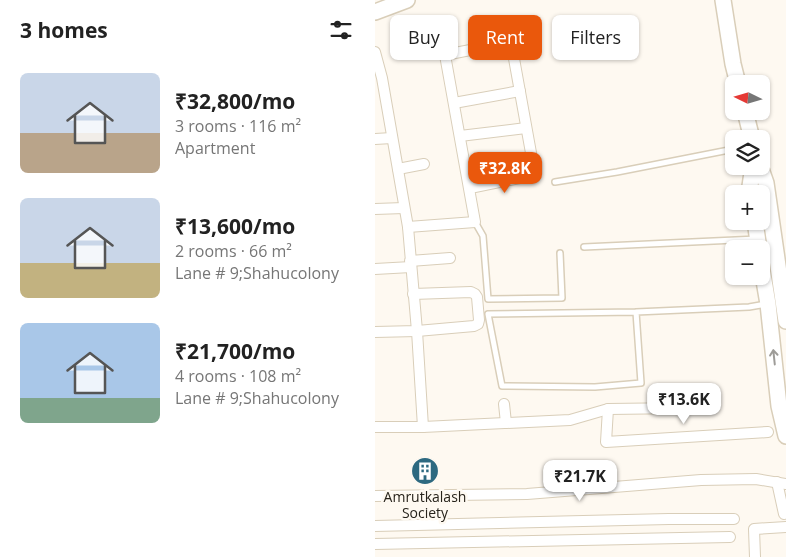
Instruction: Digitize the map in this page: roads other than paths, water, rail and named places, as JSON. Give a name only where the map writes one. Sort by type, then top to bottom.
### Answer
[{"type":"street","points":[[375,12],[407,0]]},
{"type":"street","points":[[723,0],[736,75]]},
{"type":"street","points":[[408,227],[475,222],[445,54],[511,42],[535,175],[470,188]]},
{"type":"street","points":[[375,52],[408,227],[423,427]]},
{"type":"street","points":[[454,103],[520,91]]},
{"type":"street","points":[[460,136],[527,128]]},
{"type":"street","points":[[375,139],[392,138]]},
{"type":"street","points":[[398,169],[424,164]]},
{"type":"street","points":[[764,175],[786,321]]},
{"type":"street","points":[[375,208],[404,208]]},
{"type":"street","points":[[375,269],[450,258]]},
{"type":"street","points":[[765,285],[779,406],[786,436]]},
{"type":"street","points":[[375,332],[417,331],[474,326],[478,324],[477,297],[471,292],[413,294]]},
{"type":"street","points":[[504,404],[505,423]]},
{"type":"street","points":[[375,427],[423,427],[570,420],[608,409],[686,408]]},
{"type":"street","points":[[608,409],[607,442],[768,432]]},
{"type":"street","points":[[375,496],[527,494],[701,480],[757,479],[781,483],[784,514]]},
{"type":"street","points":[[375,526],[733,519]]},
{"type":"street","points":[[755,557],[753,529],[786,527]]},
{"type":"street","points":[[375,544],[730,537]]},
{"type":"lane","points":[[555,182],[725,151]]},
{"type":"lane","points":[[475,222],[483,236],[488,299],[562,298],[560,253]]},
{"type":"lane","points":[[584,247],[725,245]]},
{"type":"lane","points":[[636,312],[641,383],[595,387],[502,386],[488,314],[636,312],[768,304]]},
{"type":"place","name":"Amrutkalash Society","points":[[425,471]]}]
